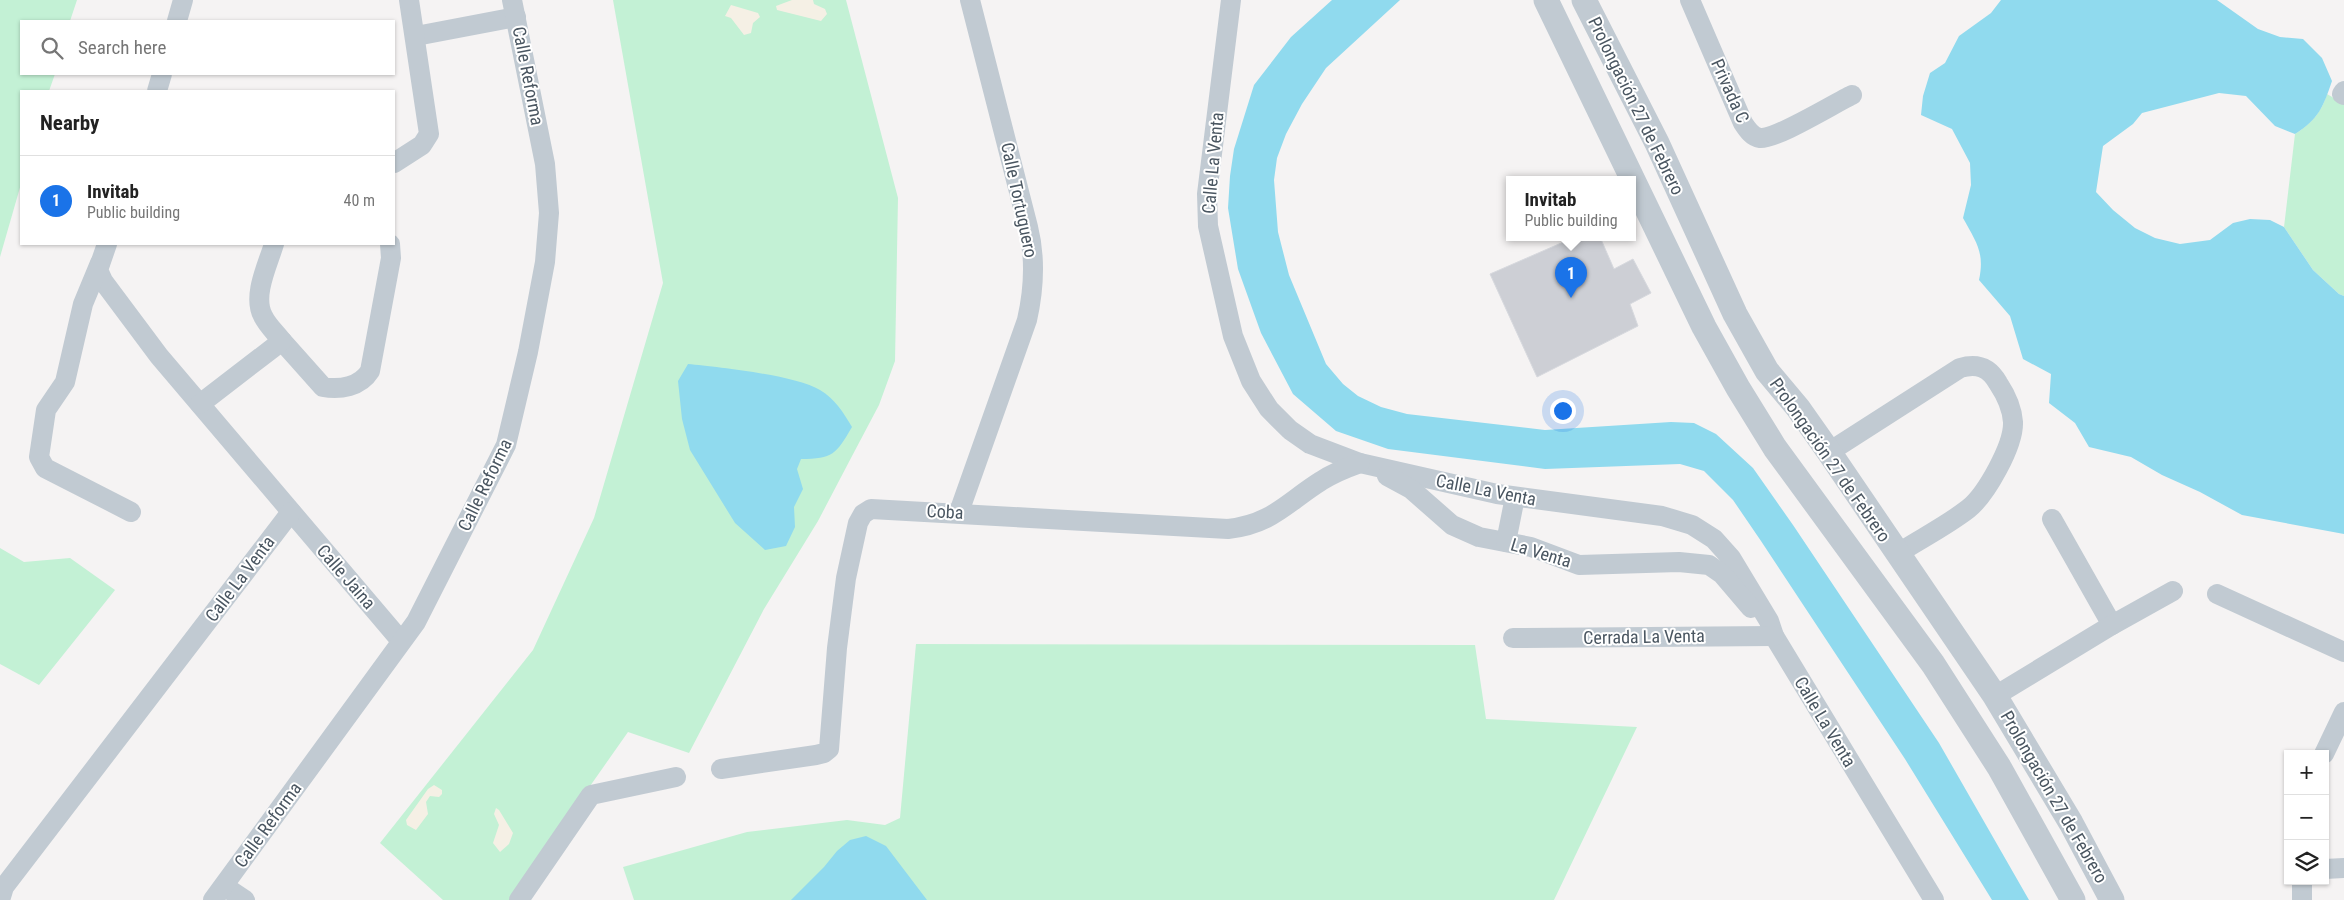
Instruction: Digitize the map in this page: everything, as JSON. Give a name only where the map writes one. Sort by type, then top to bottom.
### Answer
[{"type":"street","points":[[177,20],[183,0]]},
{"type":"street","points":[[395,162],[422,145],[429,134],[416,36],[409,0]]},
{"type":"street","name":"Calle Tortuguero","points":[[959,512],[1027,320],[1034,258],[1028,227],[970,0]]},
{"type":"street","name":"Calle La Venta","points":[[1231,0],[1207,194],[1208,226],[1233,336],[1251,381],[1276,417],[1310,444],[1360,463],[1515,497],[1662,516],[1692,525],[1714,539],[1731,558],[1769,621],[1774,636],[1934,900]]},
{"type":"street","name":"Prolongación 27 de Febrero","points":[[1546,0],[1631,176]]},
{"type":"street","name":"Prolongación 27 de Febrero","points":[[1584,0],[1657,143],[1734,314],[1767,371],[1798,408],[1829,452],[1896,554],[1995,696],[2071,823],[2112,900]]},
{"type":"street","name":"Privada C","points":[[1690,0],[1743,123],[1753,135],[1760,138],[1774,135],[1852,95]]},
{"type":"street","points":[[416,36],[514,8]]},
{"type":"street","name":"Calle Reforma","points":[[218,893],[416,622],[506,445],[528,352],[545,262],[549,213],[545,164],[514,8]]},
{"type":"street","points":[[157,90],[162,75]]},
{"type":"street","points":[[2344,91],[2342,94],[2344,95]]},
{"type":"street","points":[[1623,160],[1657,143]]},
{"type":"street","name":"Prolongación 27 de Febrero","points":[[1636,187],[1704,328],[1738,388],[1775,448],[1933,664],[1999,767],[2073,900]]},
{"type":"street","points":[[107,245],[83,304],[65,382],[46,410],[39,457],[45,468],[131,512]]},
{"type":"street","points":[[274,245],[259,302],[262,316],[319,385],[340,388],[363,380],[370,371],[391,258],[390,245]]},
{"type":"street","points":[[100,263],[99,273],[104,282],[159,356],[291,512]]},
{"type":"street","points":[[200,404],[282,341]]},
{"type":"street","points":[[1829,452],[1960,368],[1979,366],[1989,370],[1995,378],[2011,410],[2013,424],[2009,441],[1996,471],[1969,508],[1896,554]]},
{"type":"street","points":[[1738,388],[1767,371]]},
{"type":"street","name":"Coba","points":[[721,769],[816,755],[830,749],[837,648],[846,578],[858,523],[863,514],[871,509],[959,512],[1082,522],[1228,529],[1244,527],[1274,516],[1321,480],[1340,470],[1360,463]]},
{"type":"street","name":"La Venta","points":[[1360,463],[1366,472],[1387,476],[1411,489],[1452,525],[1479,537],[1532,547],[1579,565],[1679,562],[1709,565],[1722,574],[1774,636]]},
{"type":"street","points":[[1506,542],[1515,497]]},
{"type":"street","name":"Calle La Venta","points":[[0,900],[4,887],[291,512]]},
{"type":"street","name":"Calle Jaina","points":[[291,512],[401,641]]},
{"type":"street","points":[[2052,519],[2112,625]]},
{"type":"street","points":[[1995,696],[2112,625],[2173,591]]},
{"type":"street","points":[[2218,594],[2344,652]]},
{"type":"street","name":"Cerrada La Venta","points":[[1513,638],[1774,636]]},
{"type":"street","points":[[2326,750],[2341,724]]},
{"type":"street","points":[[518,900],[590,795],[676,777]]},
{"type":"street","points":[[2329,869],[2344,868]]},
{"type":"street","points":[[2302,885],[2302,900]]},
{"type":"street","points":[[218,893],[246,900]]},
{"type":"green space","points":[[0,0],[77,0],[70,20],[20,20],[20,75],[55,75],[49,90],[20,90],[20,187],[0,257]]},
{"type":"green space","points":[[613,0],[846,0],[898,198],[895,361],[879,405],[818,521],[764,609],[689,753],[628,732],[510,900],[443,900],[380,843],[533,650],[594,518],[663,283]]},
{"type":"green space","points":[[2327,94],[2344,104],[2344,296],[2339,294],[2313,270],[2284,227],[2295,134],[2315,117],[2322,107]]},
{"type":"green space","points":[[0,548],[24,562],[70,558],[115,590],[39,685],[0,664]]},
{"type":"green space","points":[[916,644],[1475,645],[1486,719],[1637,727],[1554,900],[634,900],[623,867],[747,832],[847,820],[885,825],[900,818]]},
{"type":"sand","points":[[792,0],[813,0],[814,4],[825,9],[827,14],[821,21],[777,10],[776,6]]},
{"type":"sand","points":[[731,5],[758,13],[760,17],[753,23],[751,33],[744,35],[731,18],[725,16]]},
{"type":"sand","points":[[434,785],[442,790],[442,794],[439,797],[430,796],[426,802],[428,814],[416,830],[407,825],[406,820],[428,789]]},
{"type":"sand","points":[[496,808],[513,833],[509,844],[500,852],[493,843],[499,825],[494,814]]},
{"type":"water","points":[[1332,0],[1400,0],[1326,68],[1302,104],[1286,134],[1277,158],[1274,180],[1278,232],[1289,275],[1326,364],[1343,384],[1358,396],[1381,407],[1407,414],[1545,430],[1671,422],[1694,423],[1716,434],[1753,468],[1793,525],[1939,743],[2029,900],[1992,900],[1905,759],[1761,541],[1733,500],[1704,471],[1680,464],[1545,469],[1388,449],[1336,431],[1293,394],[1261,333],[1238,269],[1228,208],[1230,176],[1234,149],[1254,85],[1291,37]]},
{"type":"water","points":[[2001,0],[2217,0],[2258,29],[2280,37],[2303,39],[2322,58],[2332,81],[2329,90],[2319,112],[2310,123],[2295,134],[2275,126],[2246,96],[2219,93],[2142,113],[2133,124],[2103,146],[2096,192],[2113,210],[2135,228],[2155,238],[2180,244],[2210,240],[2233,223],[2250,219],[2270,220],[2284,227],[2313,270],[2339,294],[2344,296],[2344,534],[2242,515],[2200,492],[2162,475],[2131,457],[2089,447],[2075,423],[2049,403],[2051,374],[2023,359],[2010,316],[1979,280],[1981,270],[1980,254],[1963,218],[1971,185],[1970,163],[1952,129],[1921,115],[1923,96],[1930,73],[1945,63],[1959,36],[1991,13]]},
{"type":"water","points":[[688,364],[756,372],[808,385],[830,397],[852,427],[842,443],[832,453],[820,458],[801,459],[797,469],[803,489],[794,507],[795,527],[786,546],[765,550],[735,523],[690,450],[682,419],[678,381]]},
{"type":"water","points":[[866,836],[886,846],[927,900],[791,900],[837,851],[850,840]]},
{"type":"building","points":[[1566,241],[1602,241],[1614,269],[1633,259],[1651,293],[1630,304],[1638,326],[1537,377],[1490,274]]},
{"type":"place","name":"Invitab","points":[[1571,298]]}]
